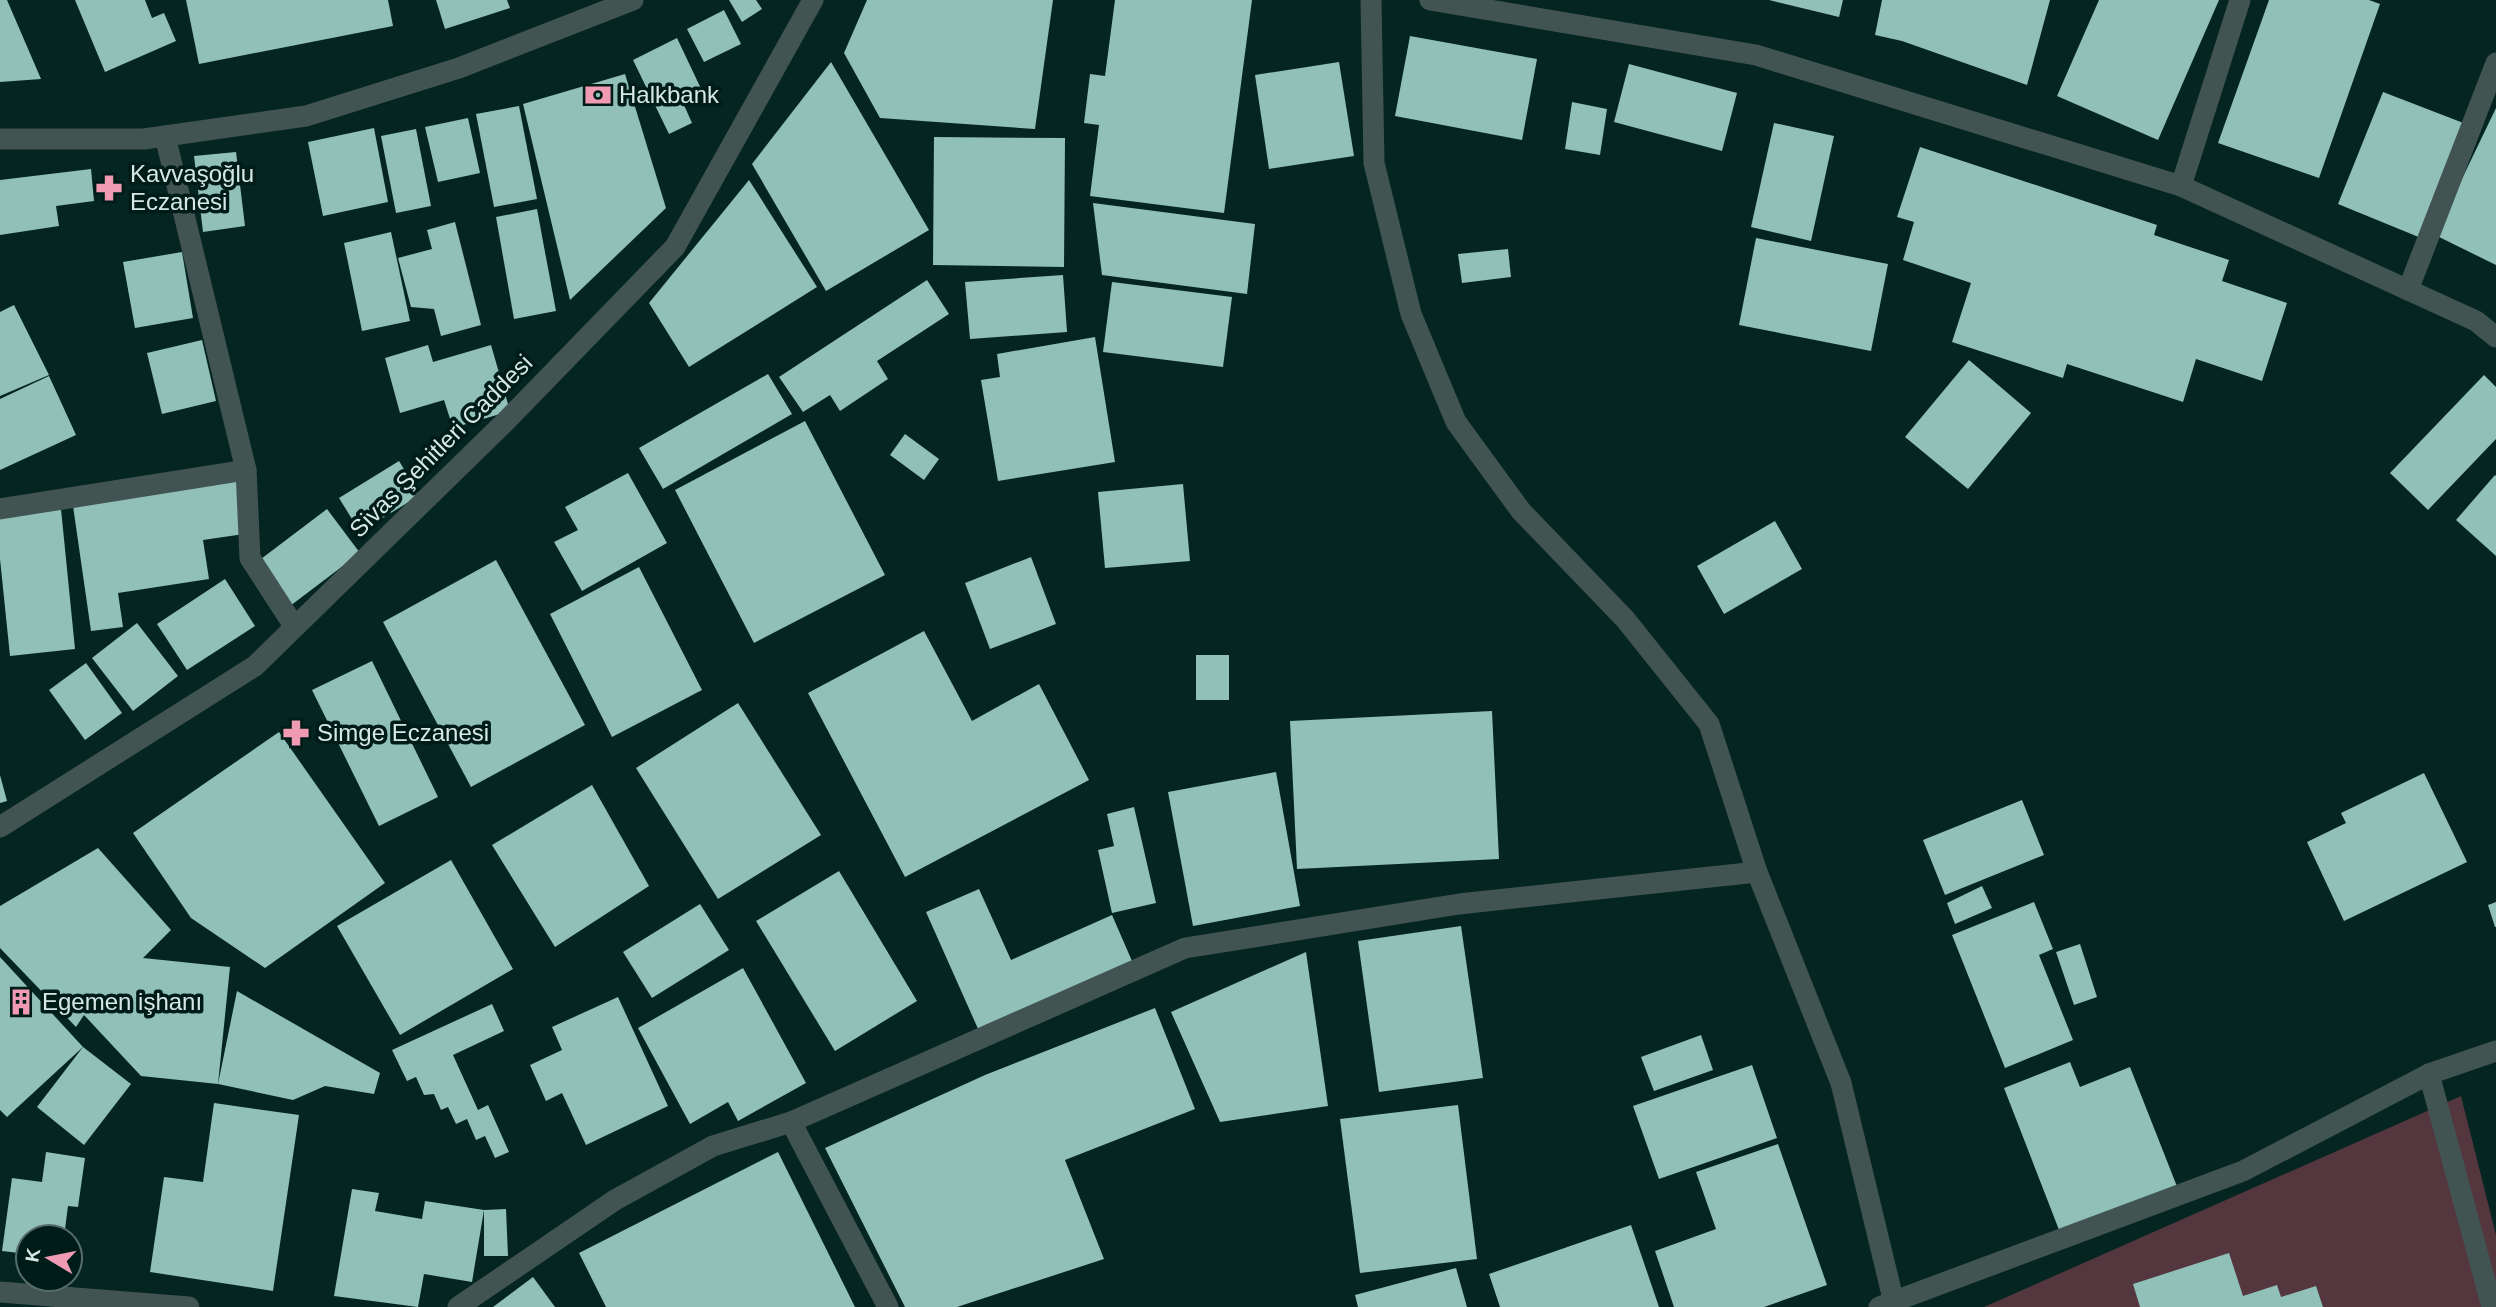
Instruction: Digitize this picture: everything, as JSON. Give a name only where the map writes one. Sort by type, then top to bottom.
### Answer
[{"type":"street","points":[[0,139],[165,136],[306,116],[459,68],[633,0]]},
{"type":"street","name":"Sivas Şehitleri Caddesi","points":[[0,827],[255,666],[507,420],[675,247],[813,0]]},
{"type":"street","points":[[1371,0],[1374,163],[1411,314],[1456,422],[1521,511],[1625,620],[1709,724],[1757,872],[1841,1083],[1889,1306],[2243,1171],[2429,1074],[2496,1051]]},
{"type":"street","points":[[1430,0],[1756,55],[2181,186],[2476,321],[2496,337]]},
{"type":"street","points":[[2181,186],[2240,0]]},
{"type":"street","points":[[2408,289],[2496,63]]},
{"type":"street","points":[[165,136],[246,470],[250,558],[294,626]]},
{"type":"street","points":[[0,509],[246,470]]},
{"type":"street","points":[[458,1307],[615,1200],[713,1146],[791,1122],[1185,948],[1459,904],[1757,872]]},
{"type":"street","points":[[2429,1074],[2492,1307]]},
{"type":"street","points":[[791,1122],[888,1307]]},
{"type":"street","points":[[0,1292],[189,1307]]},
{"type":"shaded area","points":[[2461,1096],[2496,1235],[2496,1307],[1984,1307]]},
{"type":"building","points":[[0,0],[7,0],[41,79],[0,82]]},
{"type":"building","points":[[75,0],[145,0],[152,18],[164,13],[176,41],[105,72]]},
{"type":"building","points":[[186,0],[388,0],[393,26],[199,64]]},
{"type":"building","points":[[436,0],[507,0],[510,8],[445,29]]},
{"type":"building","points":[[729,0],[756,0],[762,9],[742,22]]},
{"type":"building","points":[[867,0],[1053,0],[1035,129],[880,118],[844,53]]},
{"type":"building","points":[[1115,0],[1252,0],[1224,213],[1090,196],[1099,125],[1084,123],[1090,74],[1105,76]]},
{"type":"building","points":[[1769,0],[1843,0],[1839,17]]},
{"type":"building","points":[[1882,0],[2050,0],[2027,85],[1902,41],[1875,35]]},
{"type":"building","points":[[2099,0],[2219,0],[2158,140],[2057,96]]},
{"type":"building","points":[[2269,0],[2369,0],[2380,4],[2319,178],[2218,143]]},
{"type":"building","points":[[724,10],[741,44],[704,62],[687,29]]},
{"type":"building","points":[[1410,36],[1537,59],[1522,140],[1395,116]]},
{"type":"building","points":[[677,38],[704,95],[684,105],[692,123],[669,134],[633,60]]},
{"type":"building","points":[[831,62],[929,230],[826,291],[752,164]]},
{"type":"building","points":[[1339,62],[1354,156],[1269,169],[1255,75]]},
{"type":"building","points":[[1629,64],[1737,93],[1722,151],[1614,122]]},
{"type":"building","points":[[625,74],[666,208],[570,300],[523,104]]},
{"type":"building","points":[[2383,92],[2466,124],[2421,238],[2338,204]]},
{"type":"building","points":[[1572,102],[1607,109],[1600,155],[1565,149]]},
{"type":"building","points":[[519,106],[537,199],[494,207],[476,114]]},
{"type":"building","points":[[2496,108],[2496,265],[2435,235]]},
{"type":"building","points":[[468,118],[480,173],[438,182],[425,127]]},
{"type":"building","points":[[1774,123],[1834,136],[1811,241],[1751,227]]},
{"type":"building","points":[[374,128],[388,202],[323,216],[308,142]]},
{"type":"building","points":[[416,129],[431,206],[396,213],[381,136]]},
{"type":"building","points":[[934,137],[1065,138],[1064,267],[933,265]]},
{"type":"building","points":[[1920,147],[2157,225],[2154,235],[2229,260],[2222,281],[2287,303],[2262,381],[2196,359],[2183,402],[2067,364],[2063,378],[1952,342],[1971,283],[1903,260],[1914,222],[1897,217]]},
{"type":"building","points":[[236,152],[245,226],[203,232],[194,156]]},
{"type":"building","points":[[91,169],[94,201],[56,206],[59,226],[0,235],[0,180]]},
{"type":"building","points":[[749,180],[817,287],[689,367],[649,303]]},
{"type":"building","points":[[1093,203],[1255,224],[1247,294],[1102,275]]},
{"type":"building","points":[[537,209],[556,311],[514,319],[496,217]]},
{"type":"building","points":[[455,222],[481,325],[441,336],[434,309],[411,307],[398,258],[432,249],[427,230]]},
{"type":"building","points":[[391,232],[410,321],[362,331],[344,243]]},
{"type":"building","points":[[1756,238],[1888,264],[1871,351],[1739,325]]},
{"type":"building","points":[[1508,249],[1511,277],[1462,283],[1458,254]]},
{"type":"building","points":[[182,252],[193,318],[135,328],[123,262]]},
{"type":"building","points":[[1063,275],[1067,332],[970,339],[965,282]]},
{"type":"building","points":[[927,280],[949,314],[877,361],[888,379],[840,411],[830,395],[803,412],[779,377]]},
{"type":"building","points":[[1112,282],[1232,297],[1223,367],[1103,352]]},
{"type":"building","points":[[14,305],[49,375],[0,396],[0,312]]},
{"type":"building","points":[[1095,337],[1115,462],[998,481],[981,380],[1000,377],[997,354]]},
{"type":"building","points":[[202,340],[216,401],[162,414],[147,353]]},
{"type":"building","points":[[428,345],[433,362],[491,345],[510,411],[453,428],[444,400],[400,413],[385,358]]},
{"type":"building","points":[[1969,360],[2031,413],[1968,489],[1905,437]]},
{"type":"building","points":[[768,374],[792,414],[663,489],[639,448]]},
{"type":"building","points":[[2484,375],[2496,387],[2496,439],[2428,510],[2390,473]]},
{"type":"building","points":[[49,376],[76,435],[0,470],[0,399]]},
{"type":"building","points":[[805,421],[885,575],[754,643],[675,490]]},
{"type":"building","points":[[905,434],[939,459],[924,480],[890,455]]},
{"type":"building","points":[[399,461],[420,495],[360,532],[339,498]]},
{"type":"building","points":[[243,473],[244,534],[203,540],[209,579],[118,593],[123,627],[91,631],[72,499]]},
{"type":"building","points":[[628,473],[667,543],[582,591],[554,542],[578,530],[565,507]]},
{"type":"building","points":[[2496,476],[2496,556],[2456,520]]},
{"type":"building","points":[[1183,484],[1190,561],[1105,568],[1098,492]]},
{"type":"building","points":[[61,509],[75,649],[10,656],[0,559],[0,516]]},
{"type":"building","points":[[327,509],[360,553],[290,606],[257,562]]},
{"type":"building","points":[[1775,521],[1802,569],[1724,614],[1697,566]]},
{"type":"building","points":[[1031,557],[1056,624],[990,649],[965,583]]},
{"type":"building","points":[[496,560],[585,725],[471,787],[383,622]]},
{"type":"building","points":[[639,567],[702,690],[612,737],[550,614]]},
{"type":"building","points":[[225,579],[255,626],[187,670],[157,624]]},
{"type":"building","points":[[137,623],[178,676],[133,711],[92,658]]},
{"type":"building","points":[[924,631],[972,721],[1039,684],[1089,780],[905,877],[808,693]]},
{"type":"building","points":[[1196,655],[1229,655],[1229,700],[1196,700]]},
{"type":"building","points":[[372,661],[438,797],[379,826],[312,690]]},
{"type":"building","points":[[86,663],[122,713],[85,740],[49,690]]},
{"type":"building","points":[[738,703],[821,835],[718,899],[636,768]]},
{"type":"building","points":[[1492,711],[1499,859],[1297,869],[1290,721]]},
{"type":"building","points":[[279,732],[385,883],[265,968],[191,918],[133,833]]},
{"type":"building","points":[[1276,772],[1300,906],[1193,926],[1168,792]]},
{"type":"building","points":[[2424,773],[2467,862],[2344,921],[2307,842],[2346,823],[2341,813]]},
{"type":"building","points":[[0,775],[7,801],[0,803]]},
{"type":"building","points":[[592,785],[649,886],[555,947],[492,845]]},
{"type":"building","points":[[2022,800],[2044,855],[1945,895],[1923,840]]},
{"type":"building","points":[[1134,807],[1156,903],[1112,913],[1098,850],[1114,846],[1107,814]]},
{"type":"building","points":[[98,848],[171,930],[143,958],[230,967],[218,1084],[141,1076],[84,1015],[76,1027],[0,948],[0,906]]},
{"type":"building","points":[[451,860],[513,969],[400,1035],[337,926]]},
{"type":"building","points":[[839,871],[917,1001],[835,1051],[756,921]]},
{"type":"building","points":[[1982,886],[1992,908],[1955,924],[1947,903]]},
{"type":"building","points":[[979,889],[1011,960],[1112,915],[1132,961],[979,1031],[926,912]]},
{"type":"building","points":[[2034,902],[2053,949],[2039,955],[2073,1040],[2005,1068],[1952,935]]},
{"type":"building","points":[[2496,902],[2496,927],[2495,927],[2488,905]]},
{"type":"building","points":[[700,904],[729,950],[652,998],[623,952]]},
{"type":"building","points":[[1461,926],[1483,1078],[1379,1092],[1358,941]]},
{"type":"building","points":[[2080,944],[2097,997],[2074,1005],[2056,952]]},
{"type":"building","points":[[1306,952],[1328,1106],[1220,1122],[1171,1012]]},
{"type":"building","name":"Egemen işhanı","points":[[0,957],[83,1047],[7,1117],[0,1110]]},
{"type":"building","points":[[743,968],[806,1083],[738,1121],[728,1102],[690,1124],[638,1028]]},
{"type":"building","points":[[237,991],[380,1073],[374,1094],[325,1086],[293,1100],[218,1084]]},
{"type":"building","points":[[618,997],[668,1106],[586,1145],[562,1093],[546,1101],[530,1065],[562,1050],[552,1027]]},
{"type":"building","points":[[492,1004],[504,1031],[453,1055],[478,1110],[488,1105],[509,1152],[495,1158],[485,1136],[476,1140],[467,1119],[456,1124],[448,1107],[441,1110],[434,1094],[424,1095],[416,1077],[407,1081],[392,1050]]},
{"type":"building","points":[[1155,1008],[1195,1109],[1065,1160],[1104,1259],[957,1307],[905,1307],[825,1148],[985,1075]]},
{"type":"building","points":[[1701,1035],[1713,1070],[1654,1091],[1641,1057]]},
{"type":"building","points":[[83,1047],[131,1084],[84,1145],[37,1107]]},
{"type":"building","points":[[2070,1062],[2080,1087],[2130,1067],[2178,1189],[2061,1235],[2004,1088]]},
{"type":"building","points":[[1752,1065],[1777,1138],[1659,1179],[1633,1106]]},
{"type":"building","points":[[214,1103],[299,1115],[273,1291],[150,1272],[164,1177],[203,1182]]},
{"type":"building","points":[[1458,1105],[1477,1259],[1360,1273],[1340,1119]]},
{"type":"building","points":[[1778,1144],[1827,1285],[1764,1307],[1674,1307],[1655,1251],[1716,1229],[1696,1172]]},
{"type":"building","points":[[46,1152],[85,1158],[78,1207],[68,1206],[66,1223],[14,1223],[14,1252],[2,1251],[12,1178],[42,1182]]},
{"type":"building","points":[[778,1152],[855,1307],[606,1307],[579,1253]]},
{"type":"building","points":[[352,1189],[379,1193],[375,1211],[422,1219],[425,1201],[484,1210],[472,1282],[424,1274],[418,1307],[334,1296]]},
{"type":"building","points":[[506,1209],[508,1256],[484,1256],[484,1210]]},
{"type":"building","points":[[1631,1225],[1659,1307],[1500,1307],[1489,1274]]},
{"type":"building","points":[[2229,1253],[2243,1296],[2277,1285],[2281,1297],[2316,1286],[2323,1307],[2140,1307],[2133,1284]]},
{"type":"building","points":[[1456,1268],[1467,1307],[1358,1307],[1355,1295]]},
{"type":"building","points":[[533,1277],[555,1307],[493,1307]]},
{"type":"place","name":"Halkbank","points":[[598,95]]},
{"type":"place","name":"Kavvaşoğlu Eczanesi","points":[[109,188]]},
{"type":"place","name":"Simge Eczanesi","points":[[296,733]]},
{"type":"place","name":"Egemen işhanı","points":[[21,1002]]}]
